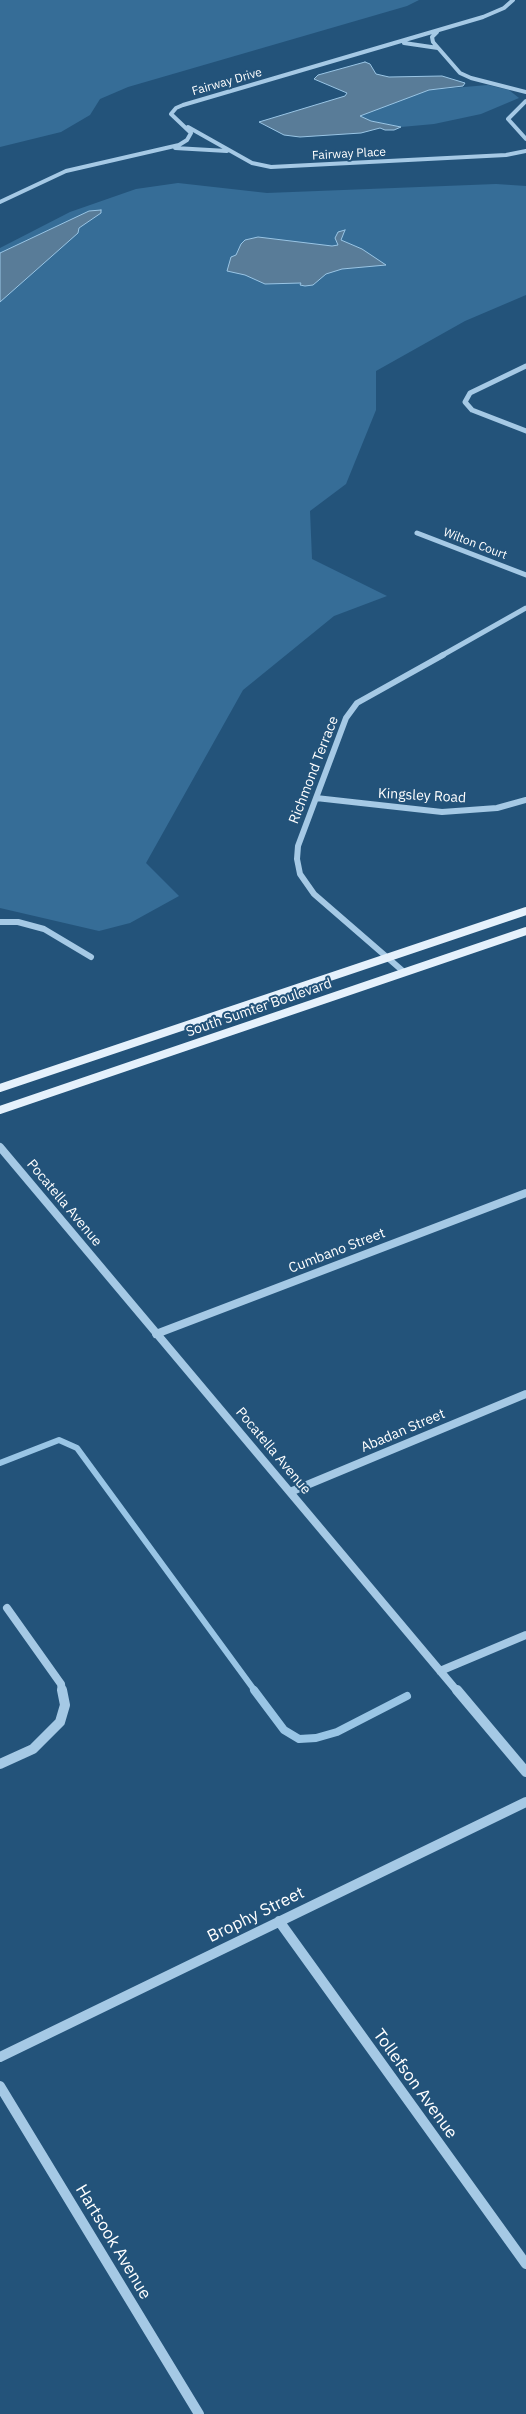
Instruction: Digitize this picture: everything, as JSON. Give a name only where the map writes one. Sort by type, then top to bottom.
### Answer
[{"type":"main road","name":"South Sumter Boulevard","points":[[0,1088],[526,911]]},
{"type":"main road","name":"South Sumter Boulevard","points":[[0,1110],[526,931]]},
{"type":"street","name":"Fairway Drive","points":[[0,202],[66,171],[165,150],[182,144],[189,136],[189,130],[183,124],[175,120],[171,114],[176,108],[183,105],[492,14],[513,0]]},
{"type":"street","points":[[443,29],[432,37],[438,48],[465,76],[526,92]]},
{"type":"street","points":[[389,45],[415,43],[438,48]]},
{"type":"street","points":[[526,101],[508,119],[526,139]]},
{"type":"street","name":"Fairway Place","points":[[183,124],[258,165],[277,168],[506,155],[526,151]]},
{"type":"street","points":[[165,150],[212,149],[240,156]]},
{"type":"street","points":[[506,155],[526,156]]},
{"type":"street","points":[[526,366],[470,393],[465,402],[472,410],[526,431]]},
{"type":"street","name":"Wilton Court","points":[[417,532],[526,575]]},
{"type":"street","name":"Richmond Terrace","points":[[404,972],[314,894],[300,874],[297,859],[298,846],[346,718],[357,703],[526,608]]},
{"type":"street","name":"Kingsley Road","points":[[316,798],[442,812],[485,809],[526,800]]},
{"type":"street","points":[[0,922],[18,922],[44,929],[90,956]]},
{"type":"street","name":"Pocatella Avenue","points":[[0,1147],[526,1772]]},
{"type":"street","name":"Cumbano Street","points":[[156,1334],[526,1193]]},
{"type":"street","name":"Abadan Street","points":[[290,1492],[526,1394]]},
{"type":"street","points":[[0,1764],[32,1750],[43,1741],[60,1722],[65,1705],[61,1684],[7,1608]]},
{"type":"street","points":[[440,1671],[526,1635]]},
{"type":"street","name":"Brophy Street","points":[[0,2057],[526,1802]]},
{"type":"street","name":"Tollefson Avenue","points":[[279,1921],[526,2264]]},
{"type":"street","name":"Hartsook Avenue","points":[[0,2086],[198,2414]]},
{"type":"shaded area","points":[[0,0],[419,0],[407,6],[128,87],[100,99],[90,115],[61,132],[0,147]]},
{"type":"shaded area","points":[[365,62],[370,64],[376,74],[389,77],[442,76],[465,83],[463,86],[429,90],[360,116],[371,121],[401,127],[394,130],[385,130],[380,128],[361,133],[300,137],[284,135],[259,122],[345,96],[347,93],[314,79],[318,75]]},
{"type":"shaded area","points":[[488,85],[509,90],[519,98],[481,114],[434,124],[401,127],[371,121],[359,116],[429,90]]},
{"type":"shaded area","points":[[178,183],[267,193],[496,184],[526,186],[526,295],[465,321],[376,371],[376,410],[346,484],[310,511],[312,559],[387,596],[334,616],[243,690],[146,863],[179,896],[130,923],[99,931],[0,908],[0,248],[70,212],[136,189]]},
{"type":"shaded area","points":[[101,210],[101,213],[79,228],[78,233],[0,302],[0,253],[89,211]]},
{"type":"shaded area","points":[[345,230],[341,240],[362,249],[386,265],[342,269],[326,274],[313,285],[305,286],[300,285],[301,283],[265,284],[245,275],[227,271],[231,257],[236,255],[241,244],[245,240],[258,237],[332,246],[338,245],[335,238],[338,232]]},
{"type":"waterway","points":[[0,1463],[59,1440],[77,1448],[255,1691]]},
{"type":"waterway","points":[[254,1690],[284,1730],[299,1739],[316,1738],[337,1732],[407,1696]]}]
